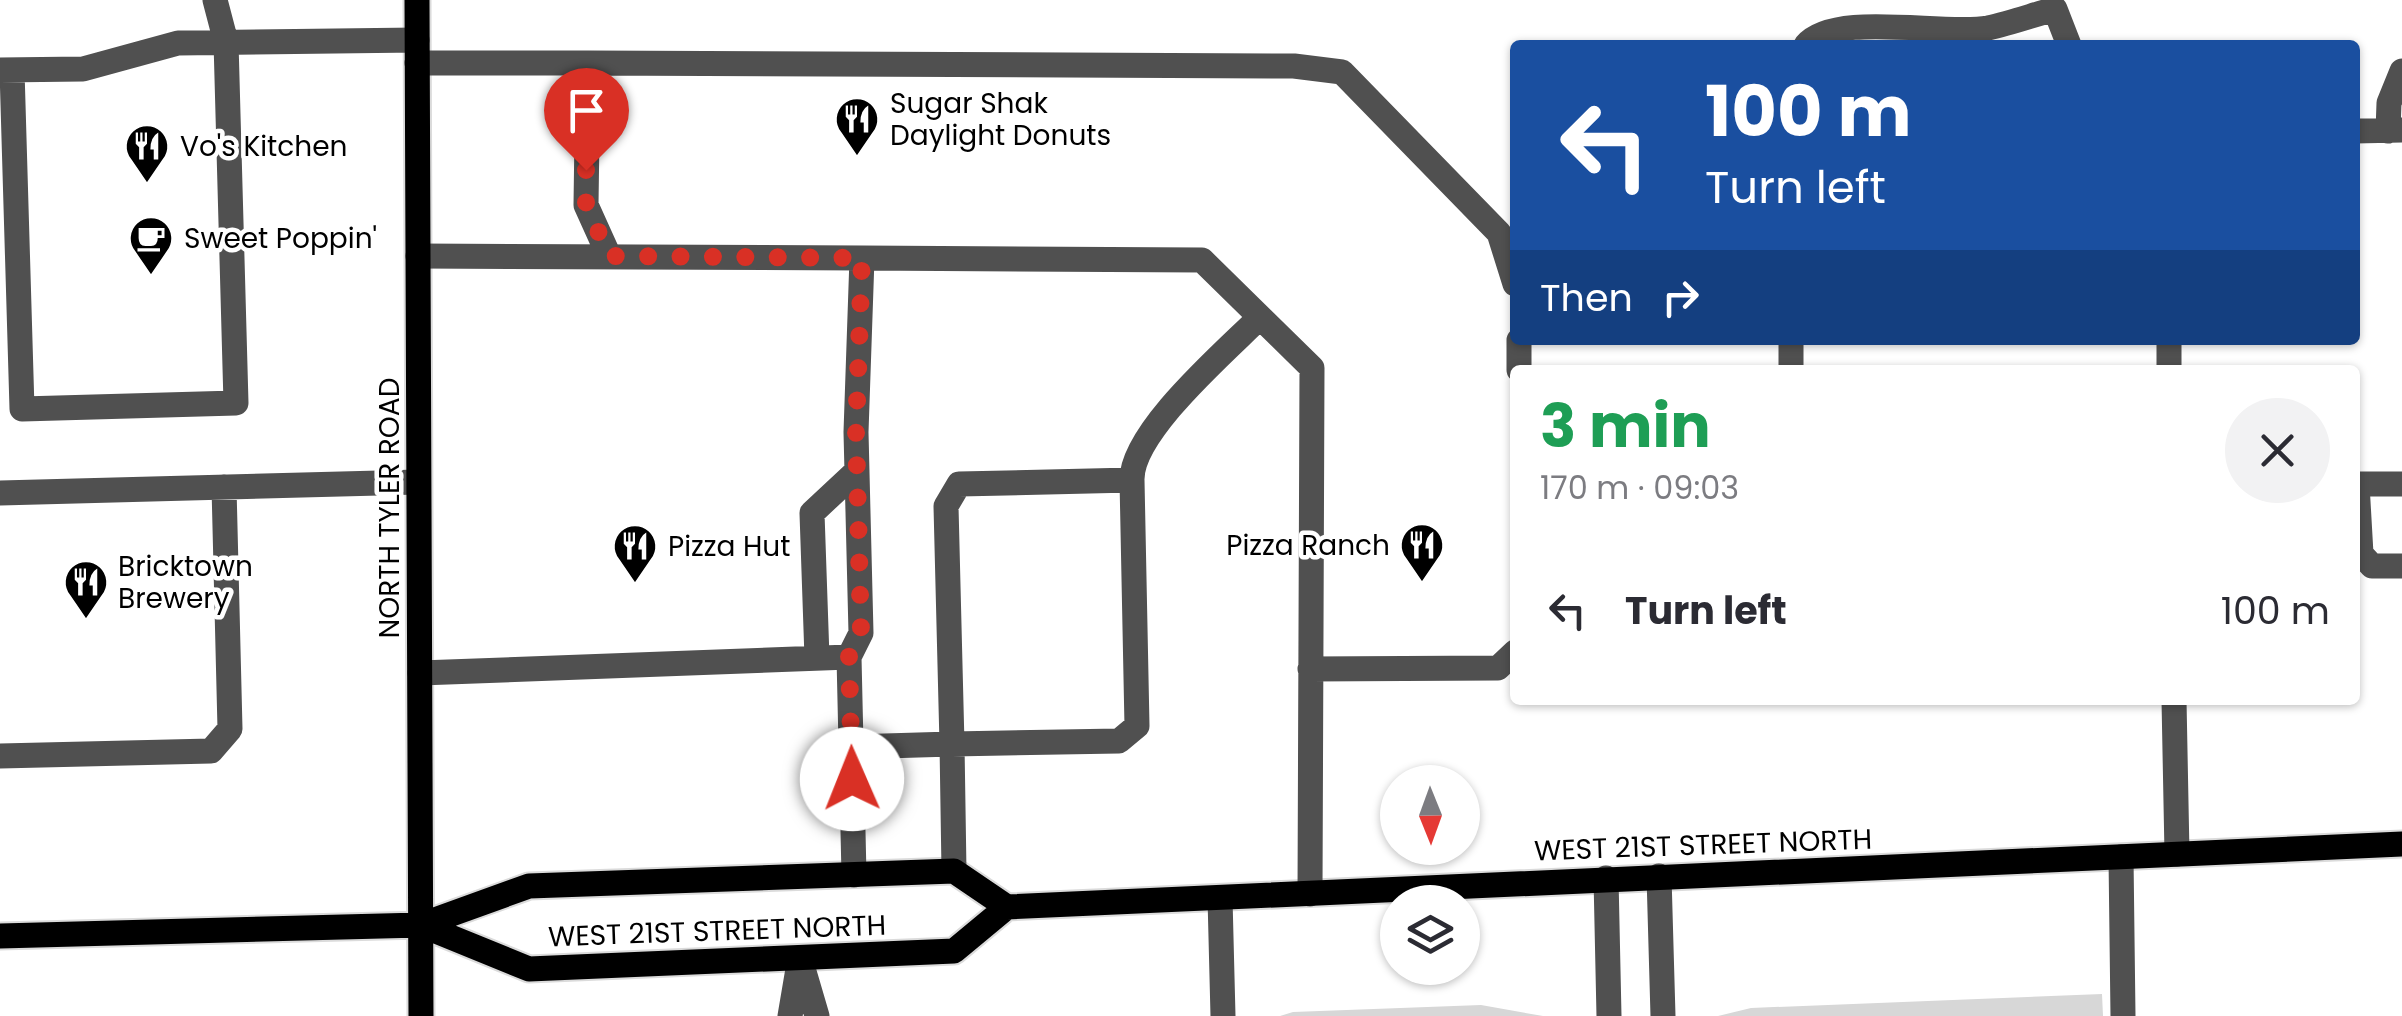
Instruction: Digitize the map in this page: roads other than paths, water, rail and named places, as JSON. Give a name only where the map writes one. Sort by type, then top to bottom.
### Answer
[{"type":"main road","name":"NORTH TYLER ROAD","points":[[417,0],[421,1016]]},
{"type":"main road","name":"WEST 21ST STREET NORTH","points":[[421,925],[529,968],[954,952],[1007,906],[2402,844]]},
{"type":"main road","name":"WEST 21ST STREET NORTH","points":[[0,936],[421,925],[530,886],[954,871]]},
{"type":"main road","points":[[954,871],[1007,906]]},
{"type":"lane","points":[[215,0],[226,42],[236,403],[22,409],[6,70],[84,69],[178,43],[226,42],[588,64],[1294,66],[1342,72],[1499,233],[1510,268]]},
{"type":"lane","points":[[1813,40],[1822,33],[1852,27],[1986,28],[2056,8],[2067,40]]},
{"type":"lane","points":[[588,64],[586,206],[610,256]]},
{"type":"lane","points":[[2360,131],[2395,131],[2388,103],[2402,70]]},
{"type":"lane","points":[[418,256],[1202,260],[1312,368],[1310,894]]},
{"type":"lane","points":[[854,874],[849,656],[861,632],[857,471],[862,258]]},
{"type":"lane","points":[[851,747],[1119,741],[1137,726],[1132,470],[1159,418],[1260,317]]},
{"type":"lane","points":[[817,658],[812,513],[857,471]]},
{"type":"lane","points":[[954,871],[946,506],[959,484],[1132,480]]},
{"type":"lane","points":[[0,493],[418,482]]},
{"type":"lane","points":[[2360,484],[2402,484]]},
{"type":"lane","points":[[0,756],[210,750],[230,730],[224,487]]},
{"type":"lane","points":[[2360,540],[2361,554],[2372,566],[2402,566]]},
{"type":"lane","points":[[420,672],[849,656]]},
{"type":"lane","points":[[1310,669],[1498,668],[1510,657]]},
{"type":"lane","points":[[2174,705],[2177,854]]},
{"type":"lane","points":[[2120,857],[2123,1016]]},
{"type":"lane","points":[[1659,876],[1663,1016]]},
{"type":"lane","points":[[1606,878],[1610,1016]]},
{"type":"lane","points":[[1220,898],[1223,1016]]},
{"type":"lane","points":[[790,1016],[800,958]]},
{"type":"lane","points":[[800,958],[817,1016]]},
{"type":"place","name":"Sugar Shak Daylight Donuts","points":[[857,157]]},
{"type":"place","name":"Vo's Kitchen","points":[[147,184]]},
{"type":"place","name":"Sweet Poppin'","points":[[151,276]]},
{"type":"place","name":"Pizza Ranch","points":[[1422,583]]},
{"type":"place","name":"Pizza Hut","points":[[635,584]]},
{"type":"place","name":"Bricktown Brewery","points":[[86,620]]}]
